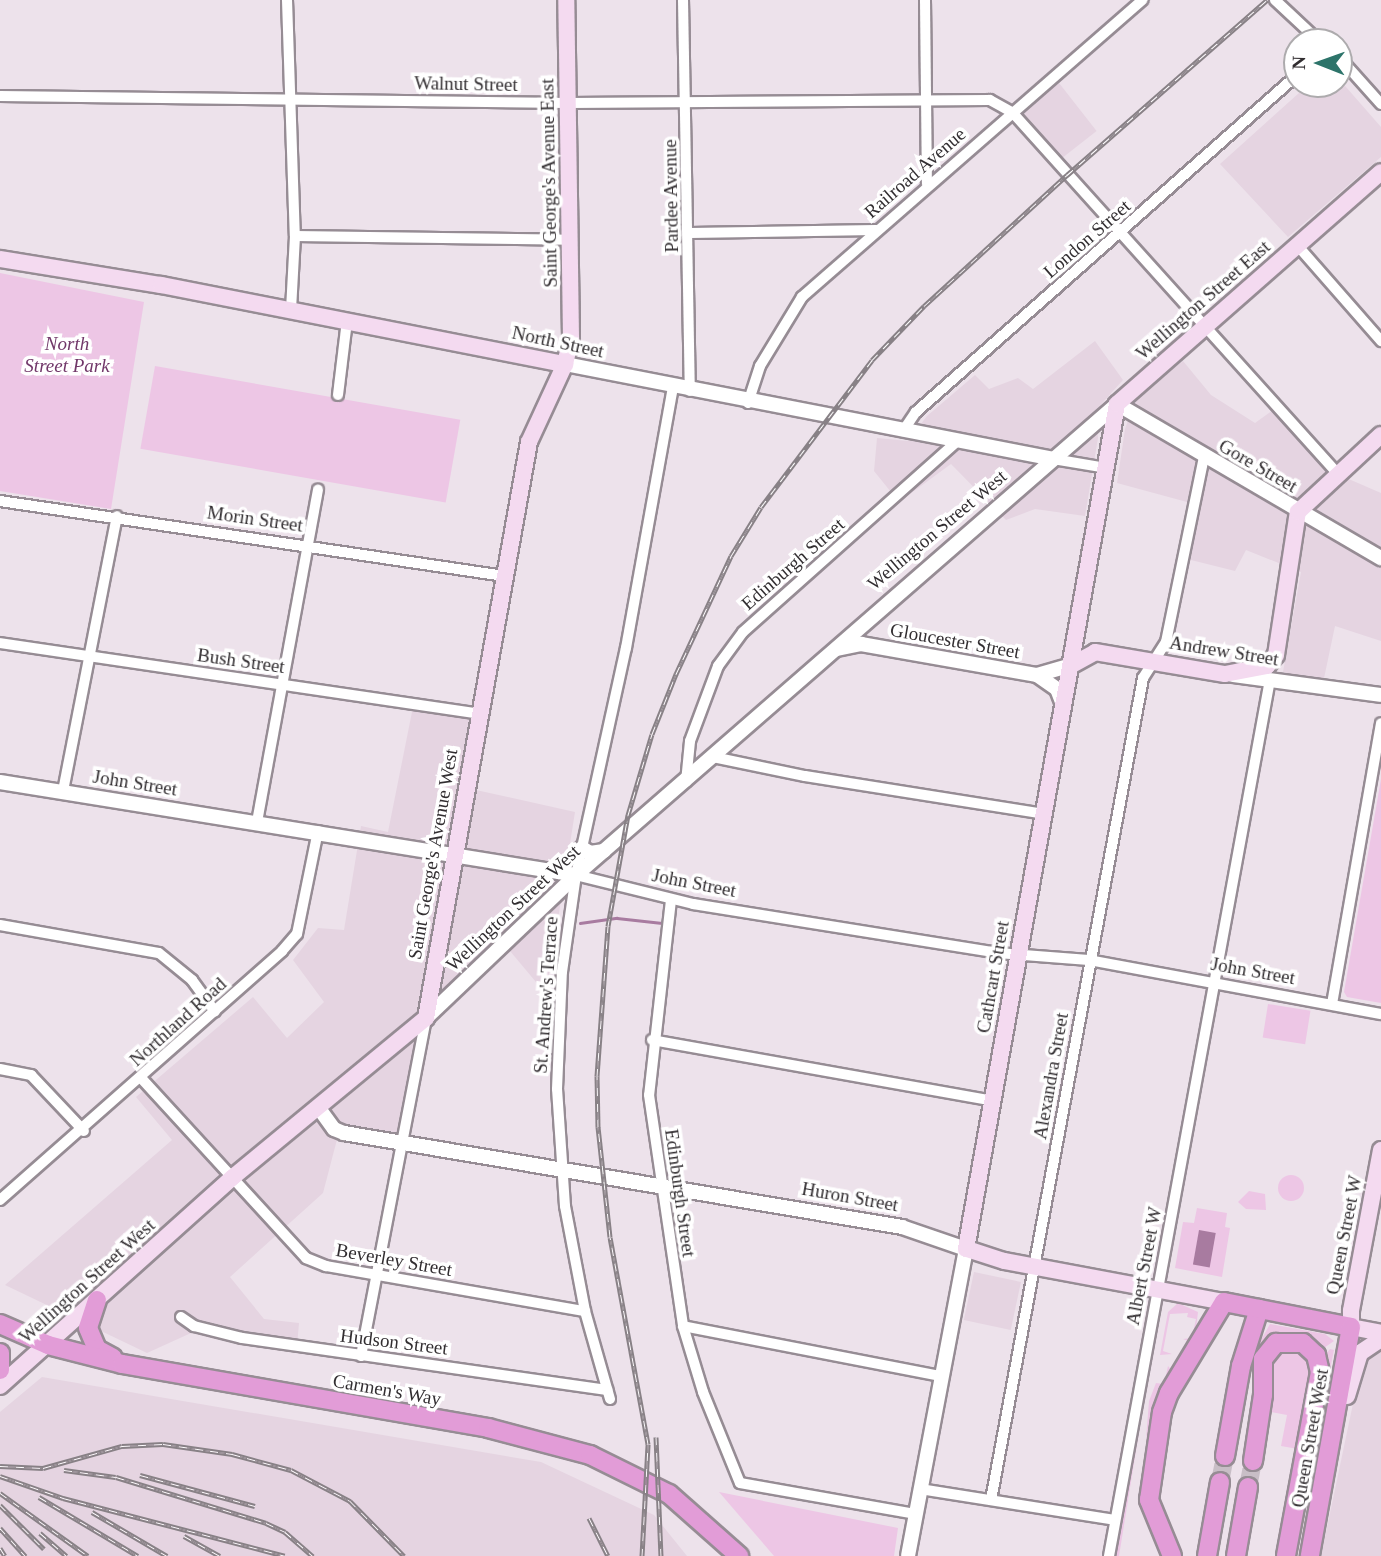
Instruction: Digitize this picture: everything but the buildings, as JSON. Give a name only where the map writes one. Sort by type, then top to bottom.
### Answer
[{"type":"highway","points":[[96,1300],[88,1328],[93,1343],[122,1364]]},
{"type":"highway","name":"Huron Street","points":[[1224,1302],[1351,1327]]},
{"type":"highway","points":[[1172,1556],[1154,1517],[1149,1493],[1162,1412],[1169,1393],[1224,1302]]},
{"type":"highway","points":[[1225,1456],[1241,1366],[1259,1309]]},
{"type":"highway","name":"Carmen's Way","points":[[0,1324],[48,1345],[122,1364],[547,1441],[590,1455],[660,1489],[710,1526],[739,1556]]},
{"type":"highway","name":"Queen Street West","points":[[1310,1556],[1351,1327]]},
{"type":"highway","points":[[1253,1461],[1264,1395],[1263,1359],[1276,1343],[1303,1343],[1316,1355],[1321,1372],[1286,1556]]},
{"type":"highway","points":[[0,1353],[0,1370]]},
{"type":"highway","points":[[1207,1556],[1220,1482]]},
{"type":"highway","points":[[1236,1556],[1248,1487]]},
{"type":"main road","name":"Saint George's Avenue East","points":[[565,364],[572,327],[566,0]]},
{"type":"main road","name":"Wellington Street East","points":[[1117,404],[1381,172]]},
{"type":"main road","name":"North Street","points":[[0,259],[291,310],[565,364]]},
{"type":"main road","name":"Saint George's Avenue West","points":[[426,1018],[456,856],[478,714],[529,442],[565,364]]},
{"type":"main road","name":"Cathcart Street","points":[[966,1249],[1017,953],[1080,629],[1117,404]]},
{"type":"main road","points":[[1225,674],[1255,672],[1276,654],[1298,512],[1381,435]]},
{"type":"main road","points":[[1072,665],[1095,652],[1084,643],[1080,629]]},
{"type":"main road","name":"Andrew Street","points":[[1095,652],[1225,674]]},
{"type":"main road","name":"Wellington Street West","points":[[0,1386],[233,1177],[426,1018]]},
{"type":"main road","name":"Queen Street W","points":[[1351,1327],[1381,1150]]},
{"type":"main road","name":"Huron Street","points":[[966,1249],[1036,1267],[1224,1302]]},
{"type":"main road","name":"Huron Street","points":[[1351,1327],[1381,1333]]},
{"type":"main road","points":[[1332,1438],[1355,1361],[1363,1349],[1381,1339]]},
{"type":"street","points":[[287,0],[295,236],[291,310]]},
{"type":"street","name":"Pardee Avenue","points":[[683,0],[690,233],[690,391]]},
{"type":"street","points":[[925,0],[927,184]]},
{"type":"street","name":"Railroad Avenue","points":[[748,402],[760,366],[784,320],[802,297],[927,184],[1143,0]]},
{"type":"street","points":[[1275,0],[1305,28]]},
{"type":"street","points":[[1353,73],[1381,104]]},
{"type":"street","name":"London Street","points":[[904,431],[916,412],[1283,88]]},
{"type":"street","name":"Walnut Street","points":[[0,96],[569,103],[928,99],[990,100],[1012,112]]},
{"type":"street","points":[[1012,112],[1119,234],[1206,325],[1338,474]]},
{"type":"street","points":[[690,233],[876,230]]},
{"type":"street","points":[[295,236],[571,240]]},
{"type":"street","points":[[1297,245],[1381,341]]},
{"type":"street","points":[[338,396],[347,321]]},
{"type":"street","name":"North Street","points":[[565,364],[690,391],[1107,468]]},
{"type":"street","name":"St. Andrew's Terrace","points":[[609,1395],[585,1311],[565,1206],[557,1089],[561,986],[576,875],[626,648],[673,387]]},
{"type":"street","name":"Gore Street","points":[[1117,404],[1381,558]]},
{"type":"street","name":"Wellington Street East","points":[[1053,459],[1117,404]]},
{"type":"street","name":"Edinburgh Street","points":[[686,782],[690,741],[718,666],[743,632],[956,442]]},
{"type":"street","name":"Alexandra Street","points":[[991,1500],[1143,678],[1166,642],[1204,457]]},
{"type":"street","name":"Wellington Street West","points":[[426,1018],[576,875],[686,782],[868,617],[1053,459]]},
{"type":"street","points":[[257,822],[318,490]]},
{"type":"street","name":"Morin Street","points":[[0,501],[307,544],[504,576]]},
{"type":"street","points":[[63,791],[117,516]]},
{"type":"street","points":[[868,617],[866,634],[873,646]]},
{"type":"street","name":"Bush Street","points":[[0,643],[478,714]]},
{"type":"street","name":"Gloucester Street","points":[[831,651],[850,645],[873,646],[1037,675],[1072,665]]},
{"type":"street","points":[[1270,680],[1276,654]]},
{"type":"street","name":"Andrew Street","points":[[1225,674],[1378,697]]},
{"type":"street","points":[[1037,675],[1058,689],[1065,709]]},
{"type":"street","name":"Albert Street W","points":[[1109,1556],[1270,680]]},
{"type":"street","points":[[1332,1004],[1381,723]]},
{"type":"street","points":[[713,757],[805,776],[1044,814]]},
{"type":"street","name":"John Street","points":[[0,782],[318,831],[576,875],[671,900],[1017,953],[1089,961],[1381,1014]]},
{"type":"street","name":"Northland Road","points":[[0,1200],[84,1131],[297,934],[318,831]]},
{"type":"street","points":[[582,848],[590,853],[604,851]]},
{"type":"street","name":"Edinburgh Street","points":[[671,900],[652,1040],[649,1095],[683,1326],[703,1392],[740,1483],[916,1514]]},
{"type":"street","points":[[0,925],[159,953],[192,980],[215,1012]]},
{"type":"street","name":"Saint George's Avenue West","points":[[361,1356],[426,1018]]},
{"type":"street","points":[[652,1040],[993,1101]]},
{"type":"street","points":[[0,1069],[32,1074],[84,1131]]},
{"type":"street","name":"Beverley Street","points":[[142,1079],[306,1258],[377,1276],[585,1311]]},
{"type":"street","name":"Huron Street","points":[[318,1107],[334,1129],[660,1183],[902,1227],[966,1249]]},
{"type":"street","name":"Cathcart Street","points":[[908,1556],[966,1249]]},
{"type":"street","name":"Hudson Street","points":[[181,1317],[216,1333],[609,1395]]},
{"type":"street","points":[[683,1326],[942,1376]]},
{"type":"street","points":[[920,1489],[1115,1520]]},
{"type":"shaded area","points":[[1059,83],[1097,131],[1058,161],[1020,113]]},
{"type":"shaded area","points":[[1353,95],[1381,127],[1381,157],[1288,237],[1220,164],[1293,98],[1353,98]]},
{"type":"shaded area","points":[[1095,341],[1123,380],[1095,411],[1098,438],[1085,516],[1035,509],[1006,520],[951,464],[899,502],[874,471],[877,438],[908,441],[927,416],[975,375],[989,389],[1018,378],[1033,389]]},
{"type":"shaded area","points":[[1183,361],[1211,395],[1255,423],[1273,410],[1316,456],[1344,477],[1381,493],[1381,641],[1335,626],[1323,683],[1283,672],[1301,572],[1246,550],[1235,571],[1179,557],[1187,502],[1117,483],[1125,429],[1137,396]]},
{"type":"shaded area","points":[[415,697],[492,710],[476,790],[575,812],[546,994],[510,951],[417,1035],[398,1137],[340,1128],[323,1193],[230,1277],[264,1319],[299,1323],[297,1346],[202,1328],[147,1353],[5,1285],[172,1140],[136,1097],[253,997],[287,1038],[324,1002],[293,960],[318,928],[344,930],[361,826],[388,832]]},
{"type":"shaded area","points":[[1199,1230],[1216,1233],[1210,1267],[1193,1264]]},
{"type":"shaded area","points":[[974,1272],[1021,1282],[1011,1330],[964,1320]]},
{"type":"shaded area","points":[[1381,1345],[1381,1556],[1321,1556],[1363,1356]]},
{"type":"shaded area","points":[[42,1377],[541,1462],[654,1515],[687,1556],[0,1556],[0,1412]]},
{"type":"green space","name":"North Street Park","points":[[0,273],[144,302],[111,509],[0,491]]},
{"type":"green space","points":[[155,366],[460,420],[446,503],[140,449]]},
{"type":"green space","points":[[1381,779],[1381,1003],[1347,997],[1344,992]]},
{"type":"green space","points":[[1268,1004],[1310,1011],[1305,1044],[1263,1038]]},
{"type":"green space","points":[[1291,1175],[1300,1179],[1304,1188],[1300,1197],[1291,1201],[1282,1197],[1278,1188],[1282,1179]]},
{"type":"green space","points":[[1249,1191],[1265,1194],[1266,1210],[1246,1209],[1238,1202]]},
{"type":"green space","points":[[1197,1208],[1227,1213],[1225,1227],[1230,1228],[1222,1277],[1175,1268],[1183,1222],[1194,1223]]},
{"type":"green space","points":[[1178,1303],[1198,1312],[1195,1337],[1191,1342],[1183,1339],[1192,1338],[1196,1319],[1187,1317],[1188,1313],[1170,1314],[1163,1351],[1172,1354],[1160,1355],[1168,1312]]},
{"type":"green space","points":[[1270,1324],[1325,1334],[1334,1341],[1321,1350],[1304,1335],[1284,1333],[1259,1355],[1253,1354]]},
{"type":"green space","points":[[1298,1349],[1309,1358],[1311,1376],[1298,1449],[1281,1446],[1287,1415],[1271,1412],[1271,1366],[1279,1351]]},
{"type":"green space","points":[[1330,1349],[1334,1350],[1301,1515],[1329,1358],[1324,1356]]},
{"type":"green space","points":[[1168,1366],[1172,1371],[1155,1401],[1146,1439],[1149,1401],[1156,1383],[1164,1384]]},
{"type":"green space","points":[[1140,1426],[1119,1556],[1116,1556]]},
{"type":"green space","points":[[719,1492],[898,1528],[894,1556],[774,1556]]},
{"type":"waterway","points":[[580,923],[617,918],[662,923]]},
{"type":"tunnel","points":[[1220,1482],[1225,1456]]},
{"type":"tunnel","points":[[1248,1487],[1253,1461]]},
{"type":"railway","points":[[642,1556],[648,1444],[610,1237],[598,1127],[597,1076],[608,926],[628,815],[652,734],[676,674],[731,556],[761,507],[872,360],[924,306],[1067,175],[1267,0]]},
{"type":"railway","points":[[656,1437],[661,1556]]},
{"type":"railway","points":[[0,1466],[43,1468],[122,1446],[163,1444],[232,1454],[291,1470],[350,1501],[404,1556]]},
{"type":"railway","points":[[64,1470],[116,1477],[266,1523],[285,1532],[313,1556]]},
{"type":"railway","points":[[140,1475],[255,1506]]},
{"type":"railway","points":[[0,1476],[63,1498],[285,1556]]},
{"type":"railway","points":[[0,1493],[88,1556]]},
{"type":"railway","points":[[39,1497],[138,1556]]},
{"type":"railway","points":[[0,1505],[44,1549]]},
{"type":"railway","points":[[92,1512],[167,1556]]},
{"type":"railway","points":[[589,1518],[608,1556]]},
{"type":"railway","points":[[0,1528],[25,1556]]},
{"type":"railway","points":[[40,1533],[66,1556]]},
{"type":"railway","points":[[184,1536],[220,1556]]},
{"type":"railway","points":[[0,1548],[5,1556]]}]
